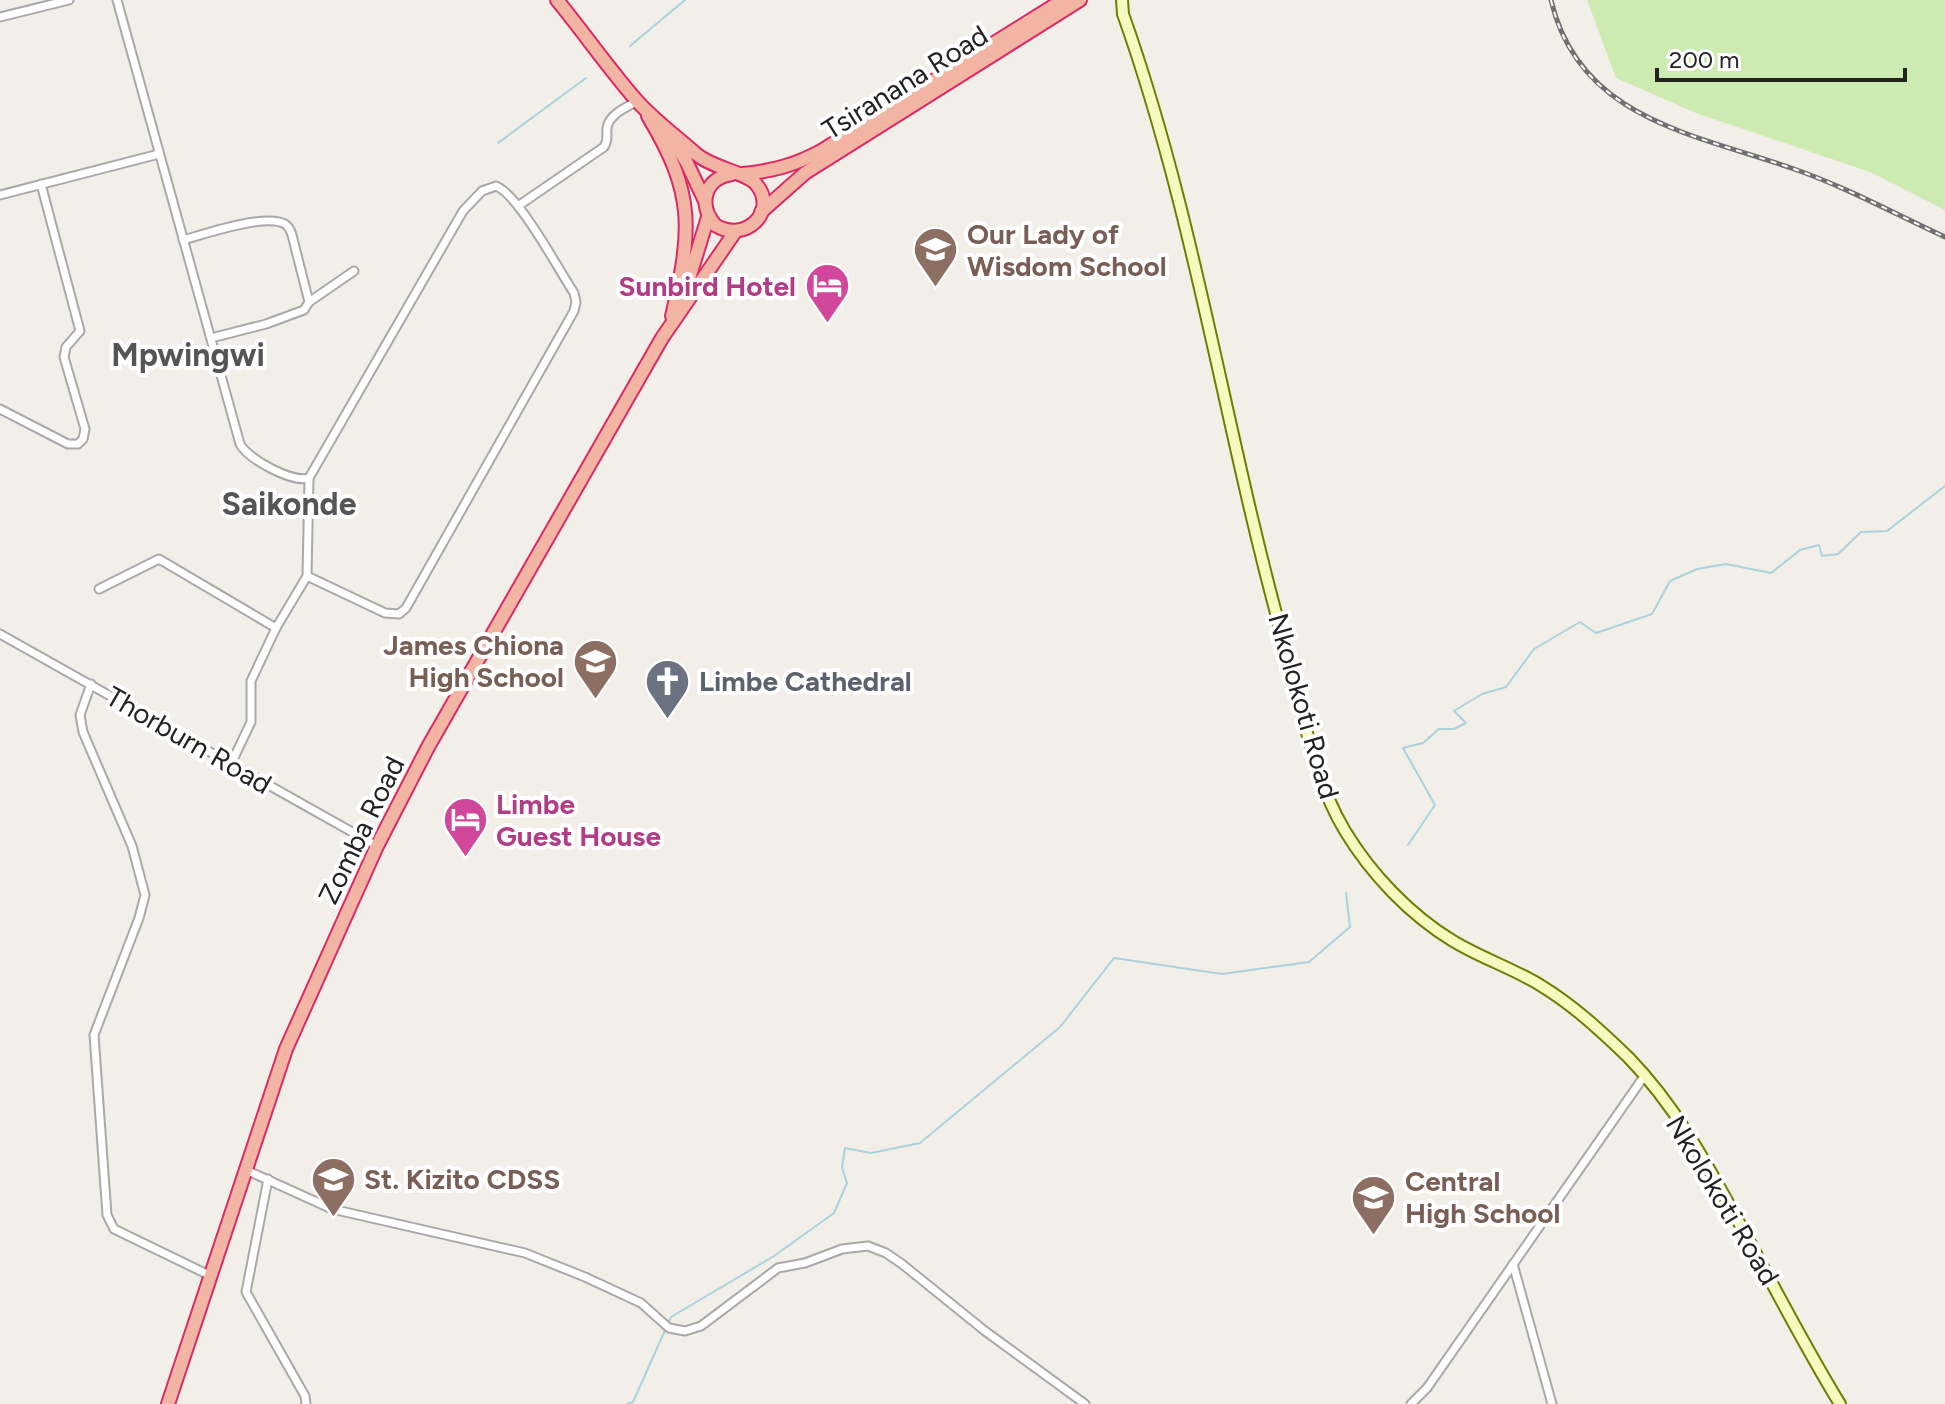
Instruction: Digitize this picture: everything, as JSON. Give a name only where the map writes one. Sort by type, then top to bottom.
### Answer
[{"type":"highway","points":[[557,0],[640,104],[668,149],[683,189],[687,224],[683,272],[674,320]]},
{"type":"highway","name":"Tsiranana Road","points":[[736,174],[774,171],[809,157],[1063,0]]},
{"type":"highway","name":"Tsiranana Road","points":[[761,212],[805,173],[1080,0]]},
{"type":"highway","points":[[640,104],[661,121],[699,156],[752,180],[761,191],[761,212],[748,228],[735,232],[721,229],[708,217],[705,201],[686,161],[661,121]]},
{"type":"highway","points":[[705,201],[713,182],[736,174]]},
{"type":"highway","name":"Zomba Road","points":[[674,320],[708,217]]},
{"type":"highway","name":"Zomba Road","points":[[168,1404],[286,1049],[377,846],[428,747],[674,320],[735,232]]},
{"type":"main road","name":"Nkolokoti Road","points":[[1111,0],[1123,14]]},
{"type":"main road","name":"Nkolokoti Road","points":[[1122,0],[1123,14],[1153,105],[1262,560],[1315,759],[1333,808],[1359,852],[1413,912],[1453,942],[1520,973],[1561,998],[1586,1017],[1645,1075],[1705,1163],[1840,1404]]},
{"type":"street","points":[[0,17],[69,0]]},
{"type":"street","points":[[117,0],[244,452],[294,479],[309,478]]},
{"type":"street","points":[[518,206],[604,147],[611,119],[640,104]]},
{"type":"street","points":[[0,195],[159,154]]},
{"type":"street","points":[[0,409],[68,444],[78,444],[83,439],[85,429],[64,357],[66,347],[80,331],[41,184]]},
{"type":"street","points":[[231,764],[251,722],[251,681],[276,628],[307,576],[309,478],[463,211],[482,191],[496,186],[508,193],[518,206],[574,293],[576,306],[406,608],[392,615],[307,576]]},
{"type":"street","points":[[183,240],[247,224],[283,223],[289,226],[292,235],[309,302]]},
{"type":"street","points":[[211,338],[266,324],[304,310],[309,302],[354,271]]},
{"type":"street","points":[[99,589],[159,559],[276,628]]},
{"type":"street","name":"Thorburn Road","points":[[0,634],[377,846]]},
{"type":"street","points":[[91,684],[80,715],[83,732],[132,846],[145,895],[94,1035],[97,1112],[108,1221],[121,1234],[211,1276]]},
{"type":"street","points":[[1411,1404],[1427,1388],[1645,1075]]},
{"type":"street","points":[[246,1170],[332,1209],[525,1253],[641,1303],[669,1328],[685,1331],[701,1326],[778,1268],[865,1245],[886,1253],[902,1264],[985,1331],[1085,1404]]},
{"type":"street","points":[[268,1179],[246,1292],[305,1396],[306,1404]]},
{"type":"street","points":[[1513,1264],[1552,1404]]},
{"type":"green space","points":[[1587,0],[1945,0],[1945,210],[1870,172],[1696,113],[1616,78]]},
{"type":"waterway","points":[[630,46],[685,0]]},
{"type":"waterway","points":[[498,143],[586,78]]},
{"type":"waterway","points":[[1408,845],[1435,805],[1403,748],[1423,743],[1439,729],[1454,729],[1466,723],[1454,711],[1482,694],[1506,687],[1534,649],[1580,622],[1596,633],[1652,614],[1670,581],[1697,569],[1726,564],[1771,573],[1800,550],[1819,545],[1822,556],[1838,554],[1861,532],[1887,531],[1945,486]]},
{"type":"waterway","points":[[669,1322],[671,1317],[774,1256],[834,1213],[847,1183],[842,1168],[845,1148],[871,1153],[920,1143],[1060,1027],[1114,958],[1222,974],[1309,962],[1350,927],[1346,893]]},
{"type":"waterway","points":[[627,1404],[633,1402],[666,1328]]},
{"type":"railway","points":[[1551,0],[1565,40],[1587,72],[1614,97],[1681,132],[1813,176],[1945,237]]},
{"type":"place","name":"Our Lady of Wisdom School","points":[[936,289]]},
{"type":"place","name":"Sunbird Hotel","points":[[827,325]]},
{"type":"place","name":"James Chiona High School","points":[[595,700]]},
{"type":"place","name":"Limbe Cathedral","points":[[668,720]]},
{"type":"place","name":"Limbe Guest House","points":[[465,859]]},
{"type":"place","name":"St. Kizito CDSS","points":[[333,1218]]},
{"type":"place","name":"Central High School","points":[[1374,1236]]},
{"type":"district","name":"Mpwingwi","points":[[188,355]]},
{"type":"district","name":"Saikonde","points":[[289,504]]}]
